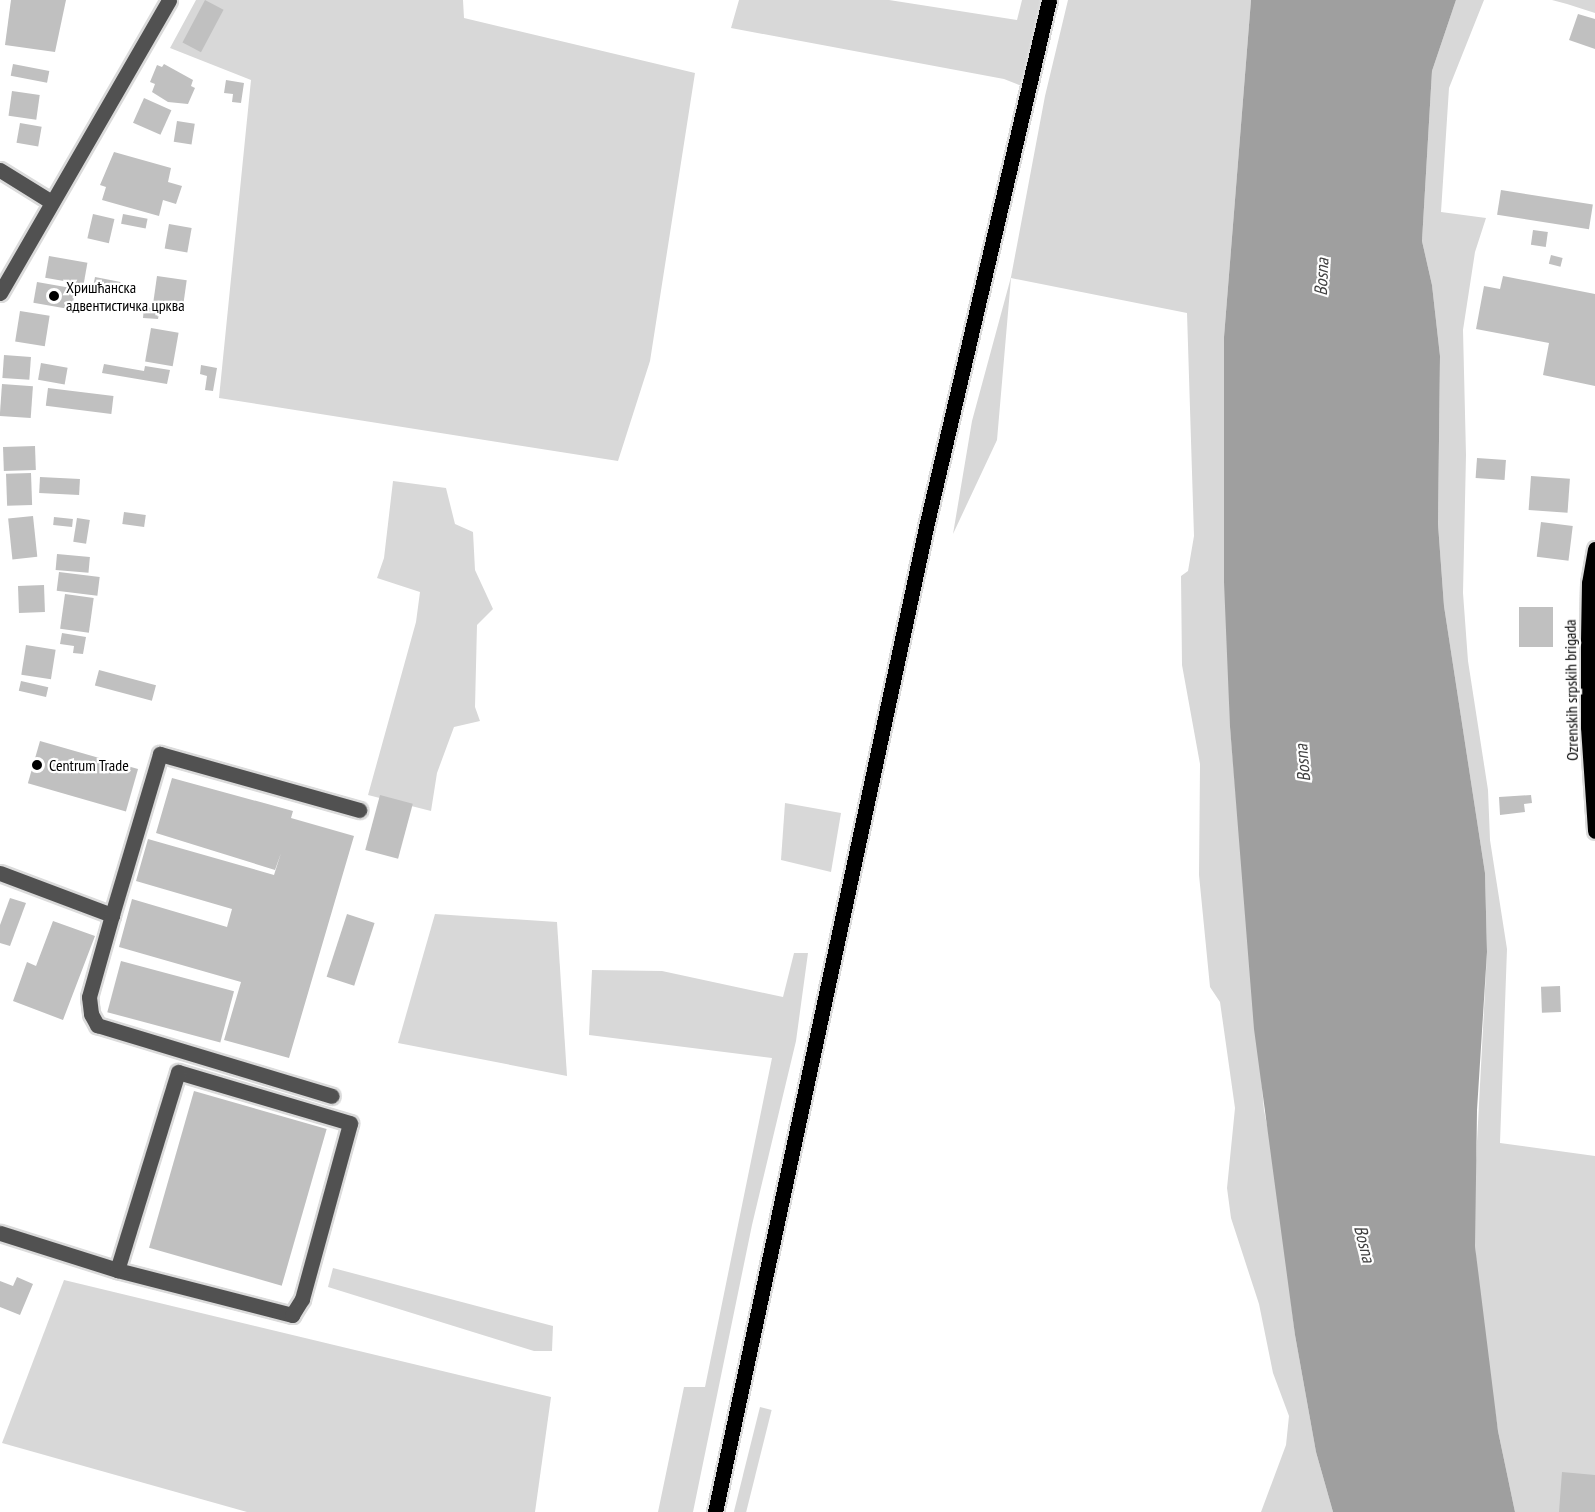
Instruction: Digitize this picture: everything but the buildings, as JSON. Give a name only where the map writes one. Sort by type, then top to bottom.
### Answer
[{"type":"main road","points":[[715,1512],[926,527],[1049,0]]},
{"type":"main road","name":"Ozrenskih srpskih brigada","points":[[1595,549],[1589,583],[1588,726],[1595,831]]},
{"type":"street","points":[[0,292],[50,201],[169,0]]},
{"type":"street","points":[[0,170],[50,201]]},
{"type":"street","points":[[332,1096],[98,1025],[91,1014],[90,997],[160,754],[359,810]]},
{"type":"street","points":[[0,873],[112,915]]},
{"type":"street","points":[[0,1233],[117,1270],[292,1315],[302,1299],[350,1123],[178,1072],[117,1270]]},
{"type":"shaded area","points":[[196,0],[463,0],[464,18],[695,73],[650,361],[618,461],[219,398],[251,80],[170,48]]},
{"type":"shaded area","points":[[739,0],[889,0],[1017,20],[1022,0],[1042,0],[1024,87],[1004,79],[731,28]]},
{"type":"shaded area","points":[[1068,0],[1251,0],[1224,337],[1230,727],[1264,1110],[1275,1165],[1295,1335],[1316,1452],[1333,1512],[1261,1512],[1286,1445],[1289,1416],[1273,1373],[1259,1304],[1231,1218],[1227,1188],[1235,1108],[1220,1002],[1210,987],[1199,875],[1200,764],[1182,665],[1181,576],[1188,571],[1194,536],[1187,313],[1011,278],[997,440],[953,534],[972,421],[1011,277],[1045,96]]},
{"type":"shaded area","points":[[1456,0],[1484,0],[1449,88],[1441,212],[1486,218],[1475,252],[1463,330],[1466,455],[1463,593],[1468,661],[1488,790],[1490,840],[1507,949],[1500,1143],[1595,1156],[1595,1512],[1515,1512],[1498,1431],[1481,1318],[1475,1246],[1475,1180],[1487,952],[1485,873],[1444,606],[1438,524],[1440,356],[1432,285],[1422,241],[1432,71]]},
{"type":"shaded area","points":[[1552,0],[1595,0],[1595,13],[1567,4]]},
{"type":"shaded area","points":[[393,481],[446,488],[455,524],[473,532],[475,570],[493,609],[477,625],[475,707],[480,721],[454,727],[437,773],[431,811],[368,795],[416,622],[420,592],[377,578],[384,558]]},
{"type":"shaded area","points":[[785,803],[841,813],[831,872],[781,860]]},
{"type":"shaded area","points":[[435,914],[557,922],[567,1076],[398,1043]]},
{"type":"shaded area","points":[[794,953],[808,953],[796,1041],[752,1225],[693,1512],[658,1512],[684,1387],[705,1387],[772,1058],[589,1035],[592,970],[662,971],[783,997]]},
{"type":"shaded area","points":[[333,1268],[553,1326],[552,1351],[534,1351],[328,1287]]},
{"type":"shaded area","points":[[64,1280],[551,1397],[535,1512],[247,1512],[2,1443]]},
{"type":"shaded area","points":[[760,1407],[772,1410],[746,1512],[734,1512]]},
{"type":"water","name":"Bosna","points":[[1251,0],[1456,0],[1432,71],[1422,241],[1432,285],[1440,356],[1438,524],[1444,606],[1485,873],[1487,952],[1477,1110],[1475,1246],[1498,1431],[1515,1512],[1333,1512],[1316,1452],[1295,1335],[1254,1029],[1230,727],[1224,582],[1224,337]]},
{"type":"place","name":"Хришћанска адвентистичка црква","points":[[54,296]]},
{"type":"place","name":"Centrum Trade","points":[[37,765]]}]
